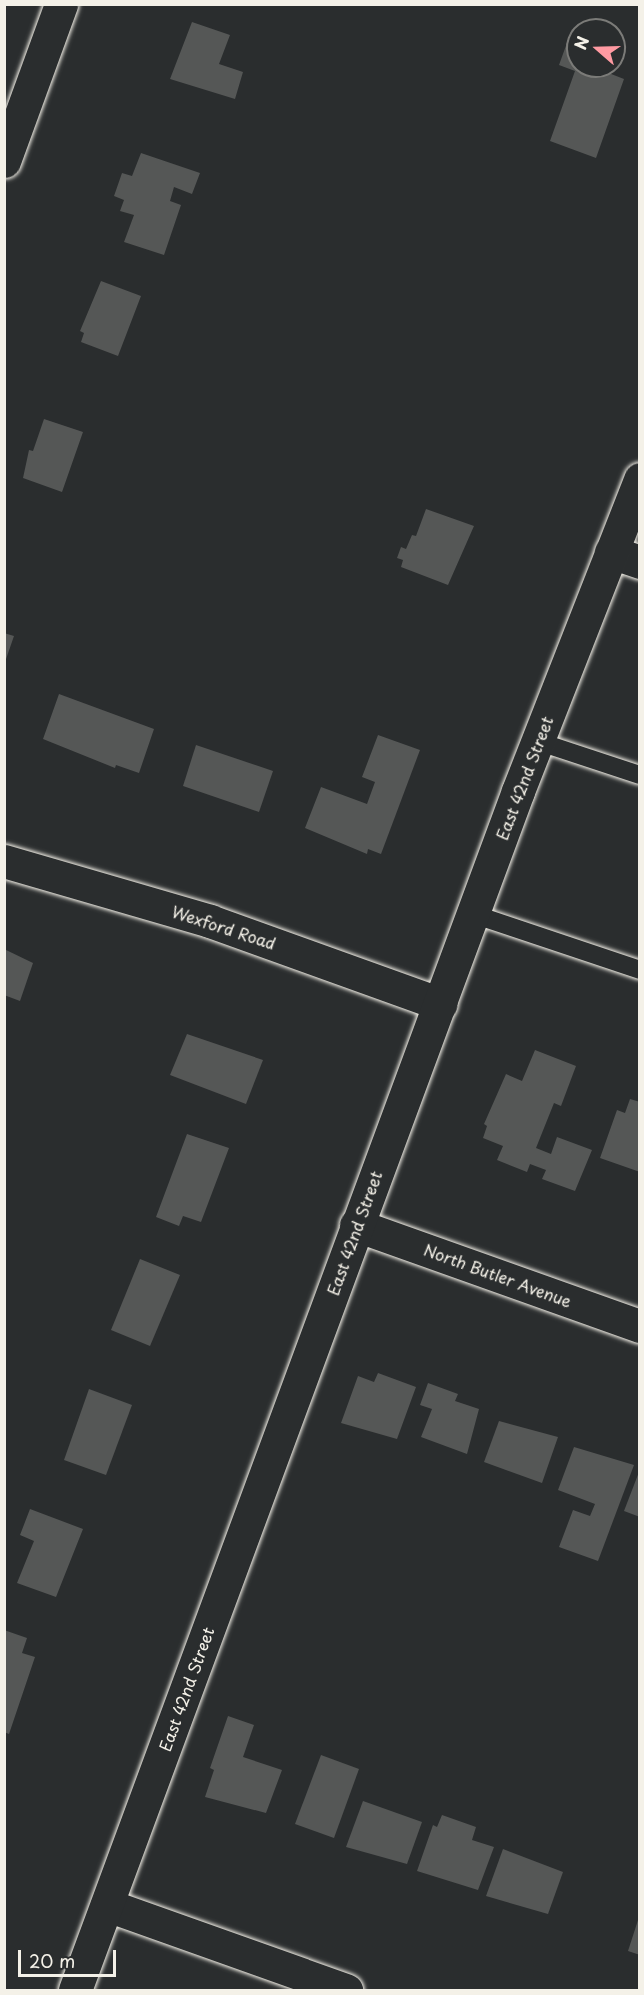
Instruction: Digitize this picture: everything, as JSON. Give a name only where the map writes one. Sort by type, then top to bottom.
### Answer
[{"type":"street","points":[[4,161],[62,4]]},
{"type":"street","name":"East 42nd Street","points":[[75,1990],[356,1225],[537,741],[625,557],[639,479]]},
{"type":"street","name":"Wexford Road","points":[[4,861],[210,921],[440,1004]]},
{"type":"street","name":"North Butler Avenue","points":[[356,1225],[639,1326]]},
{"type":"street","points":[[107,1905],[346,1990]]},
{"type":"lane","points":[[537,741],[639,776]]},
{"type":"lane","points":[[473,914],[639,970]]},
{"type":"building","points":[[192,22],[230,35],[219,64],[243,72],[235,99],[170,79]]},
{"type":"building","points":[[566,46],[566,68],[559,65]]},
{"type":"building","points":[[572,78],[624,79],[596,158],[550,141]]},
{"type":"building","points":[[141,153],[200,173],[192,194],[174,187],[170,201],[181,205],[164,255],[124,242],[134,215],[120,211],[124,200],[114,196],[122,173],[132,176]]},
{"type":"building","points":[[101,281],[141,296],[118,356],[81,342],[84,333],[80,331]]},
{"type":"building","points":[[44,419],[83,432],[62,492],[23,478],[29,450],[33,451]]},
{"type":"building","points":[[426,509],[474,526],[448,585],[401,567],[403,560],[397,558],[401,547],[406,549],[412,535],[416,536]]},
{"type":"building","points":[[4,633],[14,636],[5,662],[4,661]]},
{"type":"building","points":[[59,694],[154,729],[139,773],[116,765],[115,768],[43,739]]},
{"type":"building","points":[[378,735],[420,750],[381,854],[368,849],[367,854],[305,828],[321,787],[367,804],[375,782],[362,777]]},
{"type":"building","points":[[196,745],[273,771],[259,812],[183,786]]},
{"type":"building","points":[[4,949],[33,963],[20,1001],[4,995]]},
{"type":"building","points":[[187,1034],[263,1060],[246,1104],[170,1075]]},
{"type":"building","points":[[535,1050],[576,1066],[561,1106],[554,1103],[536,1148],[551,1154],[557,1137],[592,1150],[575,1191],[542,1179],[546,1170],[530,1164],[527,1172],[497,1160],[503,1146],[483,1138],[487,1126],[484,1124],[506,1074],[522,1081]]},
{"type":"building","points":[[630,1099],[640,1102],[640,1172],[600,1158],[617,1110],[625,1113]]},
{"type":"building","points":[[187,1134],[229,1148],[201,1222],[183,1216],[179,1226],[156,1217]]},
{"type":"building","points":[[140,1259],[180,1275],[150,1346],[111,1330]]},
{"type":"building","points":[[378,1373],[416,1387],[397,1439],[341,1423],[358,1376],[374,1382]]},
{"type":"building","points":[[428,1383],[458,1394],[455,1401],[479,1409],[467,1454],[421,1437],[432,1409],[420,1405]]},
{"type":"building","points":[[89,1389],[132,1405],[106,1475],[64,1460]]},
{"type":"building","points":[[499,1421],[558,1437],[542,1483],[484,1462]]},
{"type":"building","points":[[574,1447],[634,1465],[598,1561],[559,1547],[573,1510],[590,1516],[595,1504],[558,1490]]},
{"type":"building","points":[[640,1472],[640,1517],[624,1511]]},
{"type":"building","points":[[30,1509],[83,1529],[56,1597],[17,1583],[34,1541],[20,1535]]},
{"type":"building","points":[[4,1630],[27,1638],[22,1653],[35,1657],[9,1734],[4,1732]]},
{"type":"building","points":[[228,1716],[254,1725],[243,1757],[282,1770],[266,1813],[205,1797],[214,1770],[210,1768]]},
{"type":"building","points":[[321,1755],[359,1769],[334,1838],[295,1824]]},
{"type":"building","points":[[363,1801],[422,1822],[407,1864],[346,1847]]},
{"type":"building","points":[[442,1815],[476,1827],[472,1840],[494,1847],[478,1890],[417,1871],[433,1825],[437,1827]]},
{"type":"building","points":[[503,1849],[563,1872],[548,1914],[486,1896]]},
{"type":"building","points":[[640,1917],[640,1955],[628,1951]]}]
